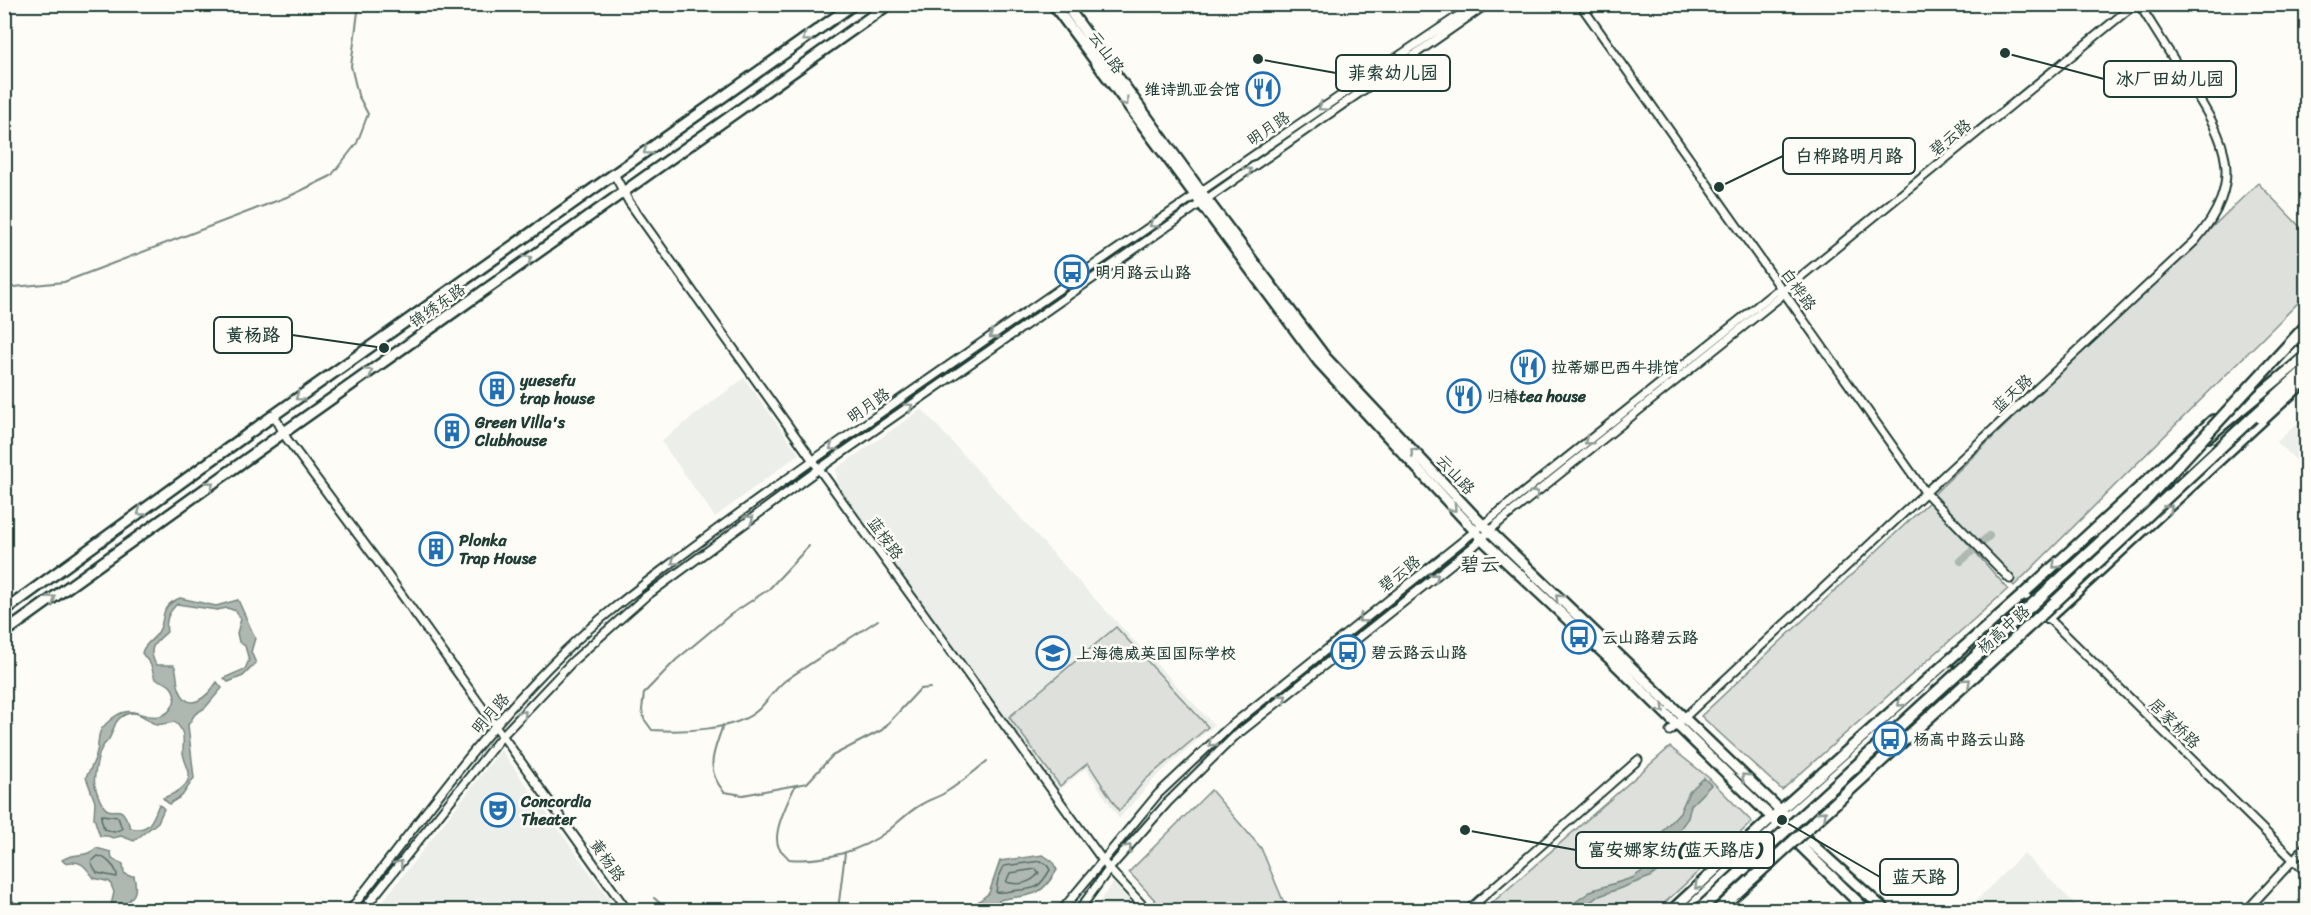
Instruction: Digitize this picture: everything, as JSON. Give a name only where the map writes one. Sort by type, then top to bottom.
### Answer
[{"type":"highway","name":"杨高中路","points":[[1699,910],[2143,503],[2307,326]]},
{"type":"highway","name":"杨高中路","points":[[1718,910],[2307,369]]},
{"type":"main road","name":"锦绣东路","points":[[4,611],[854,4]]},
{"type":"main road","name":"锦绣东路","points":[[4,633],[889,4]]},
{"type":"main road","name":"云山路","points":[[1053,4],[1197,193]]},
{"type":"main road","name":"云山路","points":[[1065,4],[1319,362],[1474,531],[1775,822],[1801,840],[1885,910]]},
{"type":"main road","name":"云山路","points":[[1204,203],[1325,357],[1676,725],[1780,810],[1801,840],[1866,910]]},
{"type":"main road","name":"杨高中路","points":[[1687,910],[1775,822],[1780,810],[2028,597],[2304,336]]},
{"type":"main road","name":"杨高中路","points":[[1672,910],[1775,822],[1787,818],[2167,472],[2307,356]]},
{"type":"main road","points":[[2048,618],[2307,380]]},
{"type":"main road","points":[[1725,910],[1801,840]]},
{"type":"street","name":"明月路","points":[[350,910],[496,726],[566,650],[633,594],[732,517],[1197,193],[1476,4]]},
{"type":"street","name":"明月路","points":[[363,910],[502,736],[574,660],[645,597],[819,469],[1487,4]]},
{"type":"street","name":"白桦路","points":[[1580,4],[1925,492],[2010,579]]},
{"type":"street","name":"碧云路","points":[[1062,910],[1158,794],[1227,729],[1474,531],[1486,528],[1776,291],[1783,291],[2137,4]]},
{"type":"street","name":"蓝天路","points":[[1676,725],[2195,242],[2213,216],[2224,185],[2226,165],[2222,143],[2213,121],[2137,4]]},
{"type":"street","name":"蓝桉路","points":[[614,174],[623,192],[819,469],[1102,860],[1147,910]]},
{"type":"street","name":"黄杨路","points":[[274,416],[283,433],[627,910]]},
{"type":"street","name":"碧云路","points":[[1079,910],[1109,869],[1168,802],[1234,737],[1482,538],[1486,528]]},
{"type":"street","name":"居家桥路","points":[[2028,597],[2307,872]]},
{"type":"street","points":[[1468,910],[1638,760]]},
{"type":"street","points":[[2247,910],[2307,846]]},
{"type":"street","points":[[4,898],[14,910]]},
{"type":"shaded area","points":[[2258,183],[2306,233],[2306,295],[2014,586],[1934,494]]},
{"type":"shaded area","points":[[744,378],[799,454],[715,517],[661,441]]},
{"type":"shaded area","name":"上海德威英国国际学校","points":[[922,409],[1078,581],[1214,725],[1153,780],[1119,819],[1086,768],[1059,790],[838,486],[836,469]]},
{"type":"shaded area","points":[[2306,416],[2306,470],[2277,442]]},
{"type":"shaded area","points":[[1930,501],[2008,589],[1782,790],[1701,716]]},
{"type":"shaded area","points":[[1116,627],[1208,727],[1145,780],[1119,811],[1088,763],[1060,786],[1009,717]]},
{"type":"shaded area","points":[[1670,747],[1709,778],[1752,822],[1657,910],[1484,910]]},
{"type":"shaded area","points":[[501,750],[617,910],[376,910]]},
{"type":"shaded area","points":[[1211,790],[1261,848],[1287,910],[1164,910],[1129,872]]},
{"type":"shaded area","points":[[2024,853],[2081,910],[1967,910]]},
{"type":"shaded area","points":[[1113,883],[1139,910],[1093,910]]},
{"type":"water","points":[[180,598],[216,606],[238,600],[255,638],[251,652],[256,663],[243,676],[228,682],[224,678],[245,669],[249,660],[245,646],[239,642],[237,633],[241,619],[236,611],[227,608],[217,610],[177,604],[174,607],[167,620],[167,632],[153,646],[152,654],[156,665],[174,665],[179,688],[187,701],[198,701],[203,698],[217,682],[222,688],[205,708],[195,714],[188,725],[194,778],[182,796],[169,804],[163,798],[185,786],[189,777],[183,753],[181,729],[175,722],[156,725],[135,713],[122,716],[103,745],[98,759],[95,783],[100,800],[108,810],[122,812],[131,828],[137,829],[150,823],[159,804],[164,809],[158,822],[134,841],[121,836],[113,838],[100,836],[94,818],[95,802],[86,777],[95,758],[99,734],[108,722],[123,712],[129,711],[153,717],[165,714],[171,708],[174,695],[171,687],[155,679],[151,665],[142,653],[144,647],[160,629],[165,610]]},
{"type":"water","points":[[1704,778],[1711,785],[1691,805],[1688,818],[1676,834],[1662,868],[1650,877],[1597,897],[1580,910],[1564,910],[1593,890],[1632,878],[1657,861],[1664,847],[1662,833],[1664,829],[1680,812],[1689,792]]},
{"type":"water","points":[[96,848],[111,852],[112,859],[123,864],[124,873],[134,876],[135,893],[120,910],[110,910],[114,892],[110,882],[94,878],[79,863],[65,863],[62,860],[88,853]]},
{"type":"water","points":[[1043,855],[1052,861],[1057,870],[1039,891],[1027,896],[1000,900],[990,910],[968,910],[989,893],[1000,861]]},
{"type":"waterway","points":[[4,288],[64,282],[292,195],[331,176],[357,143],[368,114],[358,95],[351,66],[359,4]]},
{"type":"waterway","points":[[1961,561],[1989,536]]},
{"type":"waterway","points":[[809,546],[769,589],[730,615],[676,660],[644,693],[642,710],[644,719],[652,730],[708,729],[748,717],[758,710],[786,680],[878,620]]},
{"type":"waterway","points":[[723,725],[714,752],[714,775],[724,792],[743,795],[807,783],[832,756],[882,730],[920,689],[930,688]]},
{"type":"waterway","points":[[795,786],[779,825],[777,842],[779,848],[789,859],[815,859],[842,854],[867,844],[889,830],[913,810],[965,779],[987,761]]},
{"type":"waterway","points":[[838,910],[845,853]]},
{"type":"waterway","points":[[654,898],[668,910]]},
{"type":"place","name":"冰厂田幼儿园","points":[[2005,53]]},
{"type":"place","name":"菲索幼儿园","points":[[1258,59]]},
{"type":"place","name":"维诗凯亚会馆","points":[[1263,89]]},
{"type":"place","name":"白桦路明月路","points":[[1719,187]]},
{"type":"place","name":"明月路云山路","points":[[1072,272]]},
{"type":"place","name":"黄杨路","points":[[384,348]]},
{"type":"place","name":"拉蒂娜巴西牛排馆","points":[[1528,367]]},
{"type":"place","name":"yuesefu trap house","points":[[497,389]]},
{"type":"place","name":"归椿tea house","points":[[1464,396]]},
{"type":"place","name":"Green Villa's Clubhouse","points":[[452,431]]},
{"type":"place","name":"Plonka Trap House","points":[[436,549]]},
{"type":"place","name":"云山路碧云路","points":[[1579,637]]},
{"type":"place","name":"碧云路云山路","points":[[1348,652]]},
{"type":"place","name":"上海德威英国国际学校","points":[[1053,653]]},
{"type":"place","name":"杨高中路云山路","points":[[1890,739]]},
{"type":"place","name":"Concordia Theater","points":[[498,810]]},
{"type":"place","name":"蓝天路","points":[[1782,820]]},
{"type":"place","name":"富安娜家纺(蓝天路店)","points":[[1465,830]]},
{"type":"district","name":"碧云","points":[[1480,564]]}]
